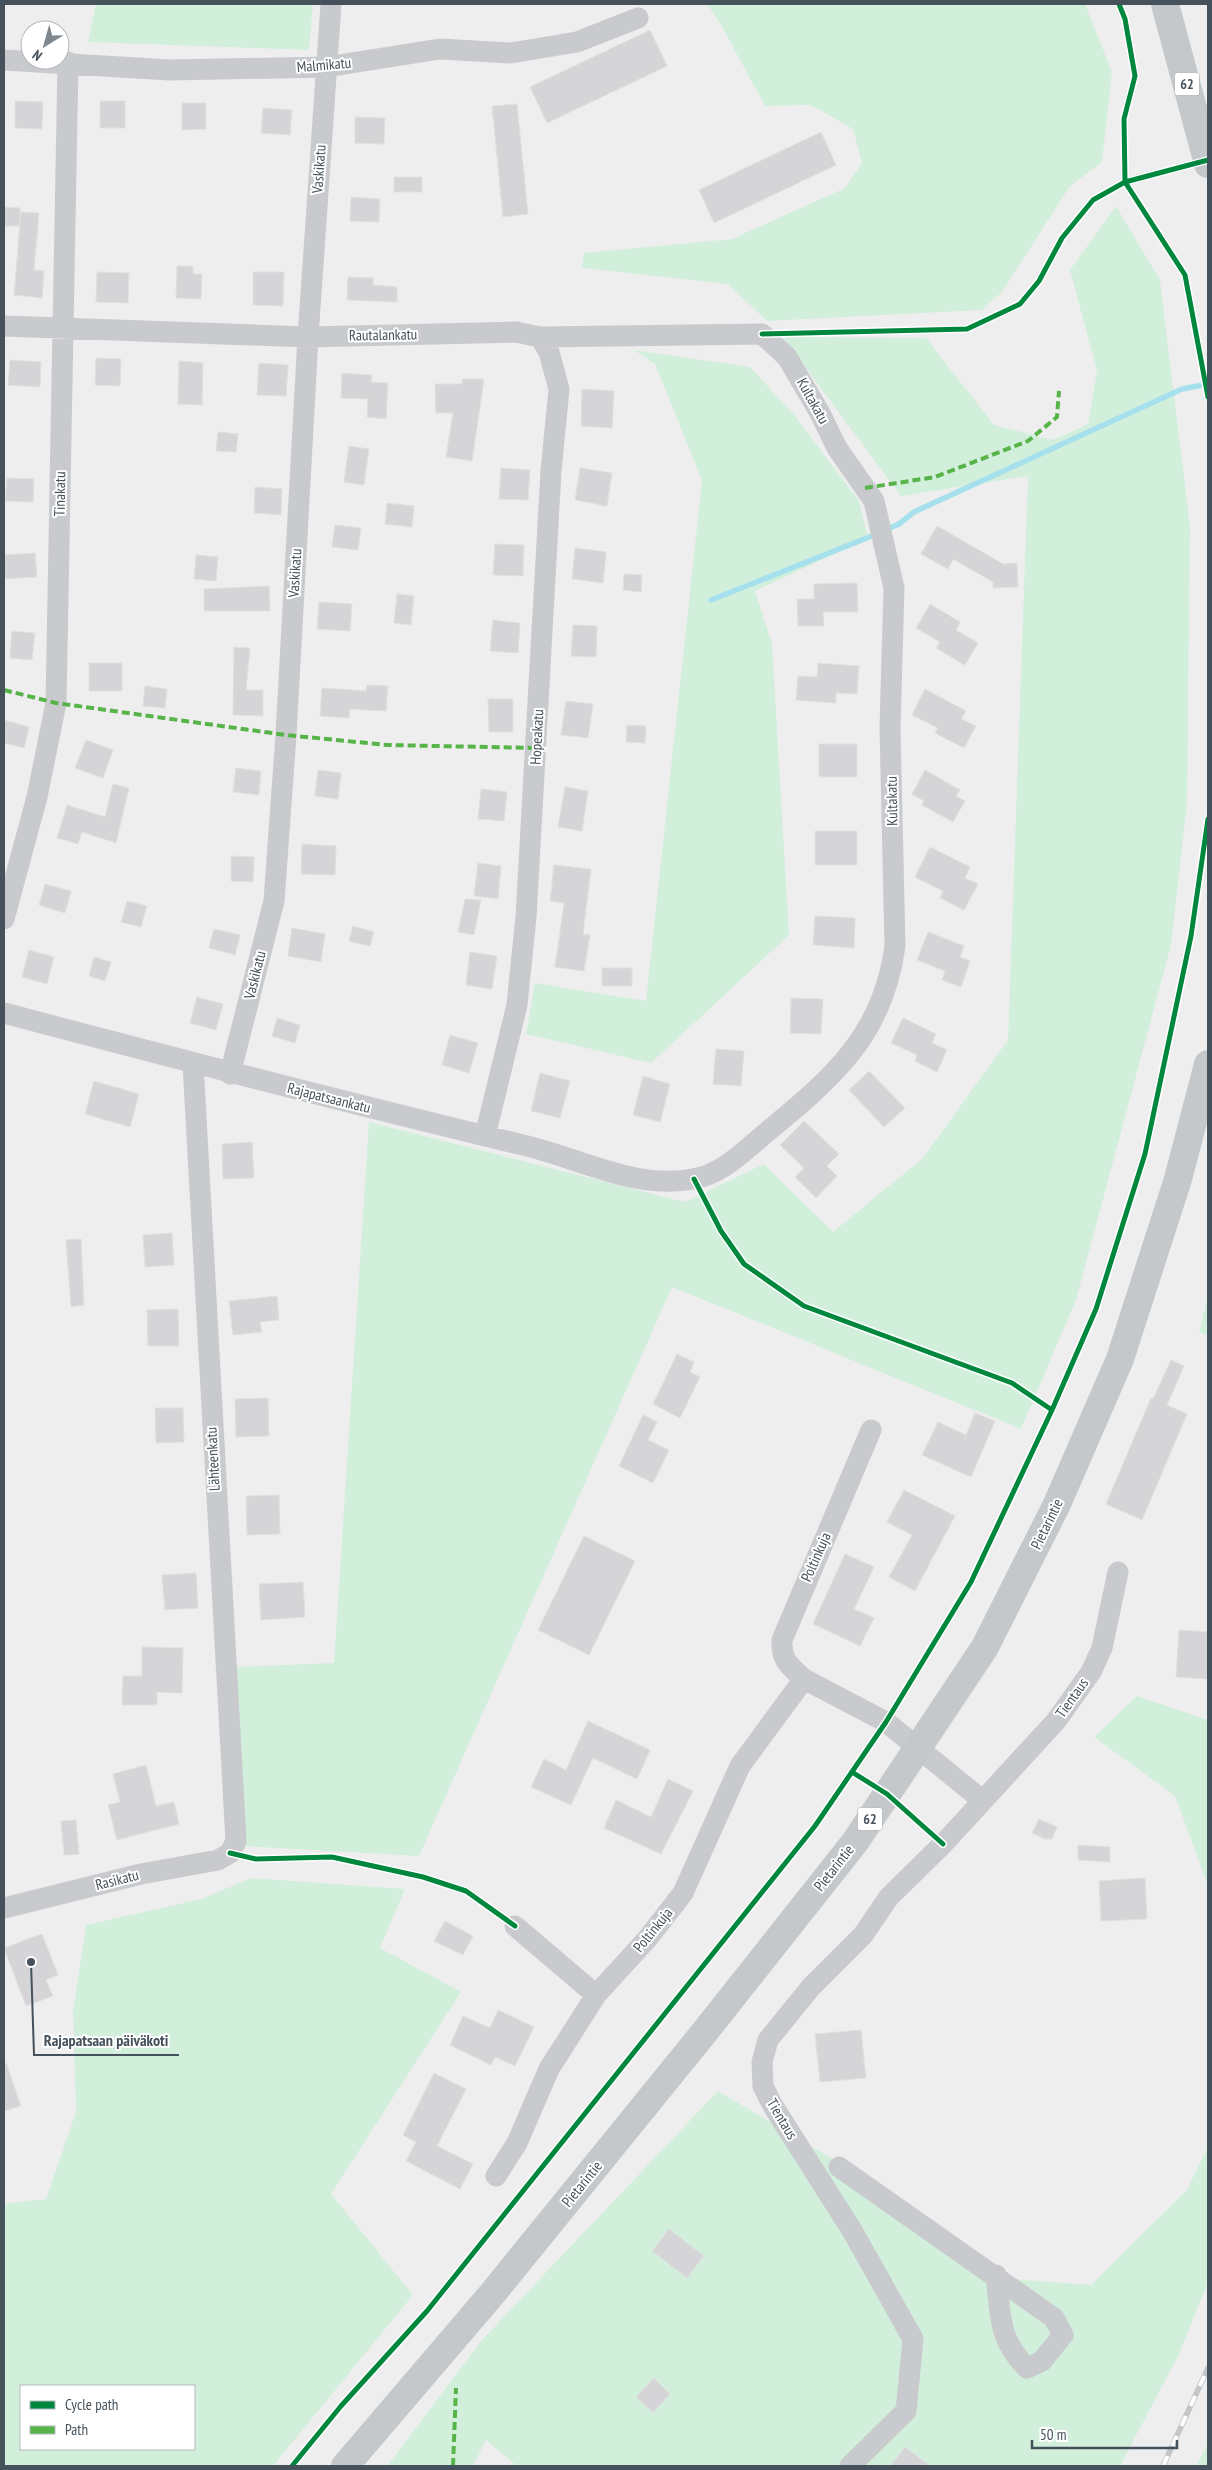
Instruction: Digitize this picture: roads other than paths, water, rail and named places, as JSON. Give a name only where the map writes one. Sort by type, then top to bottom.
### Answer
[{"type":"main road","name":"62","points":[[1165,4],[1208,164]]},
{"type":"main road","name":"Pietarintie","points":[[345,2466],[492,2294],[703,2034],[855,1842],[985,1647],[1057,1504],[1120,1359],[1178,1179],[1208,1064]]},
{"type":"street","name":"Vaskikatu","points":[[230,1074],[274,901],[286,735],[308,336],[331,4]]},
{"type":"street","name":"Malmikatu","points":[[70,62],[170,70],[326,67],[440,49],[511,53],[577,42],[638,18]]},
{"type":"street","name":"Malmikatu","points":[[4,60],[20,60]]},
{"type":"street","name":"Tinakatu","points":[[4,919],[37,797],[56,704],[68,70]]},
{"type":"street","name":"Rautalankatu","points":[[4,326],[308,336],[516,332],[540,337],[762,334]]},
{"type":"street","name":"Kultakatu","points":[[654,1181],[694,1179],[735,1160],[815,1093],[843,1064],[870,1025],[882,1003],[891,975],[895,946],[890,728],[894,588],[874,501],[837,448],[822,415],[788,357],[762,334]]},
{"type":"street","name":"Hopeakatu","points":[[485,1136],[517,1005],[526,917],[551,480],[559,388],[549,352],[540,337]]},
{"type":"street","name":"Rajapatsaankatu","points":[[4,1013],[230,1074],[546,1151],[619,1174],[654,1181]]},
{"type":"street","name":"Lähteenkatu","points":[[193,1063],[219,1568],[236,1841],[230,1853]]},
{"type":"street","name":"Poltinkuja","points":[[871,1430],[782,1640],[781,1654],[791,1668],[804,1679],[886,1722],[919,1747]]},
{"type":"street","name":"Tientaus","points":[[850,2466],[906,2411],[913,2339],[854,2232],[773,2106],[763,2086],[762,2062],[768,2040],[811,1987],[863,1935],[889,1897],[943,1844],[1056,1722],[1091,1672],[1102,1648],[1118,1572]]},
{"type":"street","name":"Poltinkuja","points":[[496,2176],[517,2143],[548,2069],[596,1995],[648,1938],[683,1893],[740,1766],[804,1679]]},
{"type":"street","points":[[919,1747],[982,1800]]},
{"type":"street","name":"Rasikatu","points":[[4,1908],[141,1874],[218,1860],[230,1853]]},
{"type":"street","points":[[515,1926],[596,1995]]},
{"type":"street","points":[[839,2167],[996,2275]]},
{"type":"waterway","points":[[885,530],[899,524],[914,512],[1182,389],[1208,384]]},
{"type":"waterway","points":[[711,600],[877,534]]},
{"type":"railway","points":[[1163,2466],[1208,2368]]},
{"type":"place","name":"Rajapatsaan päiväkoti","points":[[31,1962]]}]
